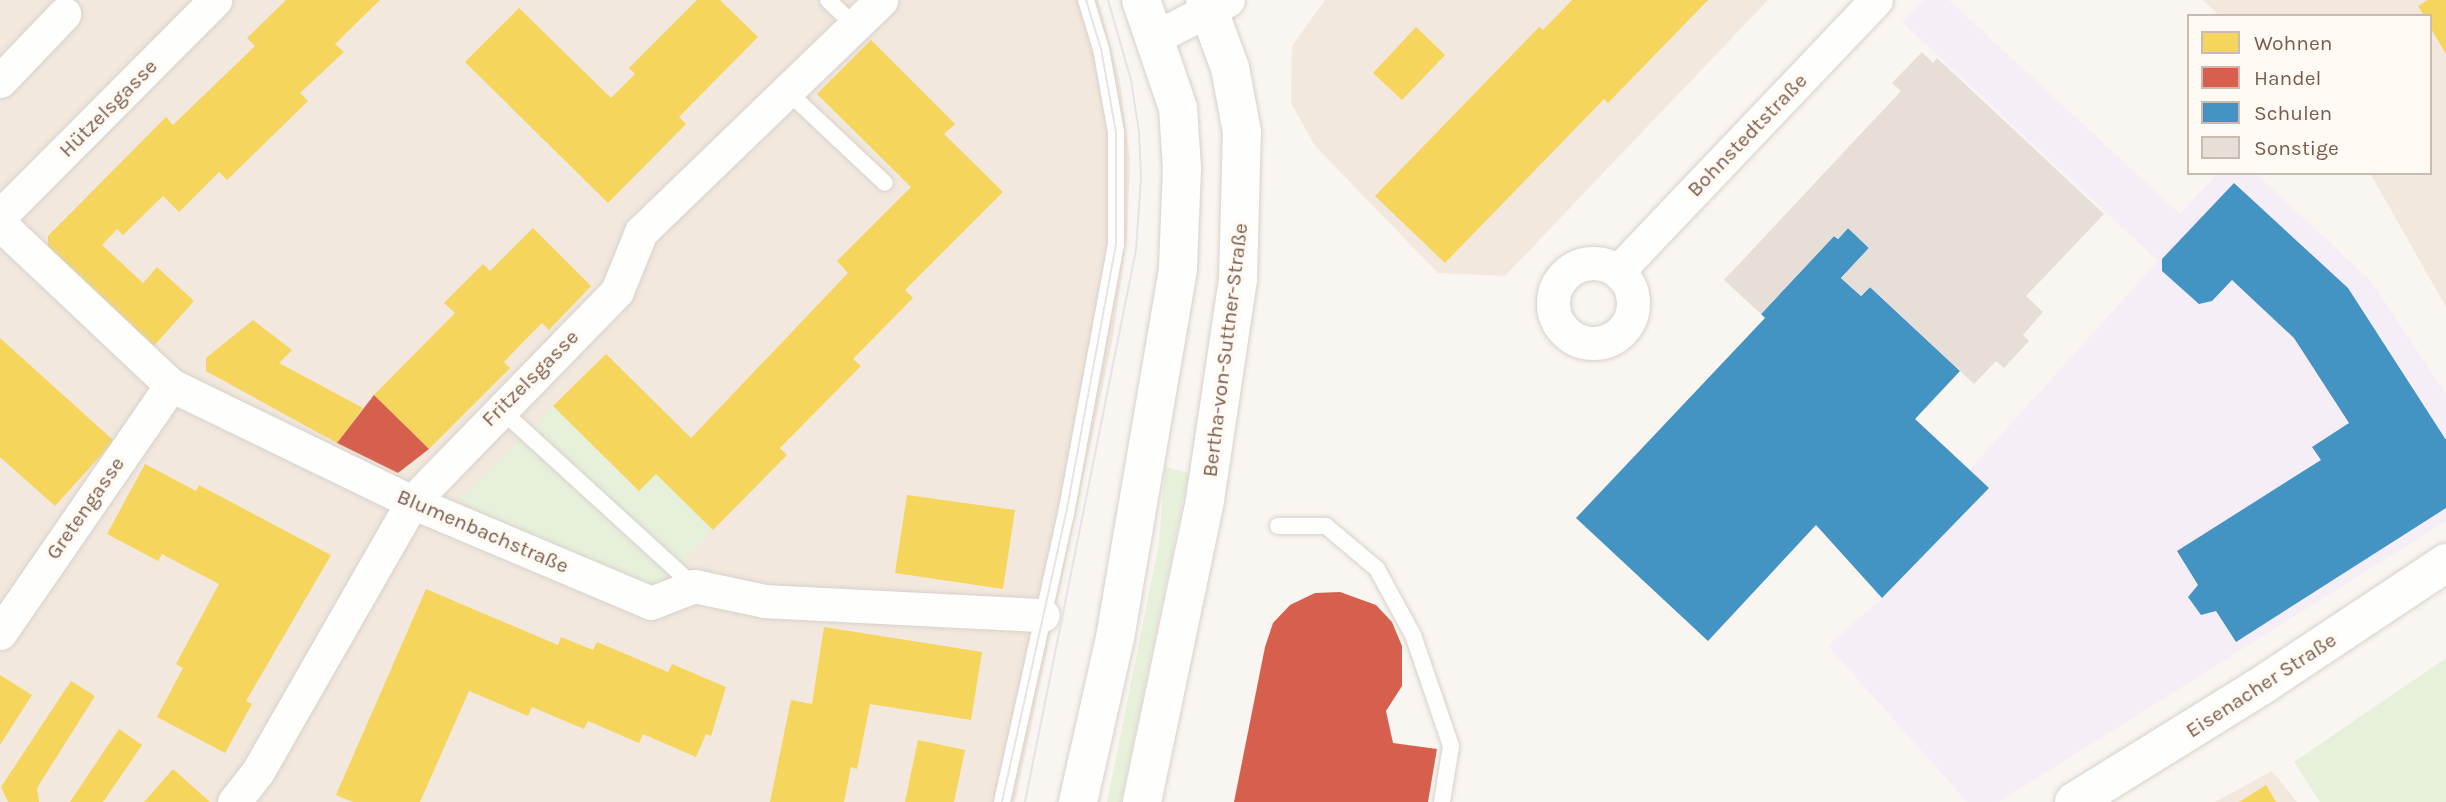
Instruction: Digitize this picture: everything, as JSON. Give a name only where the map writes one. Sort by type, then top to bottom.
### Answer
[{"type":"main road","points":[[1079,802],[1115,638],[1178,268],[1182,168],[1178,108],[1140,0]]},
{"type":"main road","name":"Bertha-von-Suttner-Straße","points":[[1142,802],[1215,445],[1240,252],[1241,132],[1215,3]]},
{"type":"main road","name":"Eisenacher Straße","points":[[2074,802],[2264,684],[2446,563]]},
{"type":"street","name":"Hützelsgasse","points":[[0,216],[215,0]]},
{"type":"street","name":"Fritzelsgasse","points":[[234,802],[257,773],[412,502],[499,408],[617,291],[641,232],[881,0]]},
{"type":"street","name":"Bohnstedtstraße","points":[[1618,271],[1876,0]]},
{"type":"street","points":[[1154,38],[1215,3]]},
{"type":"street","points":[[0,81],[70,7]]},
{"type":"street","name":"Blumenbachstraße","points":[[0,224],[171,385],[412,502],[651,603],[694,586]]},
{"type":"street","name":"Gretengasse","points":[[0,633],[171,385]]},
{"type":"street","points":[[694,586],[765,601],[1043,615]]},
{"type":"lane","points":[[828,0],[855,26]]},
{"type":"lane","points":[[1002,802],[1043,615],[1108,286],[1118,209],[1119,170],[1109,85],[1086,0]]},
{"type":"lane","points":[[787,91],[885,183]]},
{"type":"lane","points":[[499,408],[694,586]]},
{"type":"lane","points":[[1278,526],[1326,526],[1377,569],[1412,635],[1451,746],[1441,802]]},
{"type":"shaded area","points":[[0,0],[1098,0],[1120,82],[1130,162],[1127,236],[1113,337],[1015,802],[0,802]]},
{"type":"shaded area","points":[[1325,0],[1768,0],[1505,276],[1438,273],[1315,146],[1291,103],[1292,46]]},
{"type":"shaded area","points":[[1923,0],[1949,0],[2180,214],[2216,175],[2257,175],[2371,281],[2446,394],[2446,521],[1999,802],[1967,802],[1828,646],[1882,598],[1816,525],[1915,419],[1970,469],[2158,261],[1902,22]]},
{"type":"shaded area","points":[[2203,0],[2446,0],[2446,307],[2371,175],[2432,175],[2432,14],[2218,14]]},
{"type":"shaded area","points":[[2272,771],[2297,802],[2215,802]]},
{"type":"green space","points":[[553,406],[656,474],[713,530],[660,584],[638,597],[459,499]]},
{"type":"green space","points":[[1165,467],[1189,473],[1121,802],[1107,802],[1159,543]]},
{"type":"green space","points":[[2446,658],[2446,802],[2320,802],[2294,762]]},
{"type":"building: Wohnen","points":[[286,0],[380,0],[335,44],[344,52],[300,93],[308,101],[227,180],[219,172],[179,212],[163,196],[123,235],[117,229],[102,245],[143,283],[157,267],[194,301],[153,347],[48,247],[48,236],[166,117],[173,125],[255,46],[247,38]]},
{"type":"building: Wohnen","points":[[697,0],[720,0],[758,37],[679,117],[686,124],[608,203],[465,62],[519,8],[611,98],[635,74],[629,68]]},
{"type":"building: Wohnen","points":[[1572,0],[1708,0],[1608,103],[1604,99],[1445,263],[1375,196],[1539,27],[1543,30]]},
{"type":"building: Wohnen","points":[[2428,0],[2446,0],[2446,54],[2432,30],[2432,14],[2423,14],[2418,6]]},
{"type":"building: Wohnen","points":[[1416,27],[1445,55],[1402,100],[1373,73]]},
{"type":"building: Wohnen","points":[[871,40],[955,124],[944,134],[1003,192],[905,290],[913,298],[853,359],[861,366],[780,448],[787,455],[713,530],[656,474],[639,491],[553,406],[606,354],[691,438],[848,273],[837,261],[911,187],[817,94]]},
{"type":"building: Wohnen","points":[[533,228],[591,286],[549,330],[542,323],[522,343],[504,362],[510,368],[429,449],[374,395],[455,313],[444,303],[483,264],[490,271]]},
{"type":"building: Wohnen","points":[[253,320],[292,350],[279,363],[363,408],[337,443],[206,371],[206,358]]},
{"type":"building: Wohnen","points":[[0,338],[114,441],[55,506],[0,457]]},
{"type":"building: Wohnen","points":[[145,464],[196,491],[199,485],[331,555],[246,701],[252,704],[225,753],[157,717],[183,668],[176,664],[219,584],[162,554],[158,561],[107,534]]},
{"type":"building: Wohnen","points":[[907,495],[1015,510],[1003,589],[895,573]]},
{"type":"building: Wohnen","points":[[426,589],[558,645],[561,637],[593,650],[597,642],[668,672],[672,664],[726,687],[711,736],[706,734],[696,757],[643,734],[639,743],[588,721],[584,729],[532,707],[528,716],[469,691],[420,802],[353,802],[336,795]]},
{"type":"building: Wohnen","points":[[824,627],[982,652],[971,720],[870,704],[857,769],[851,767],[844,802],[770,802],[791,700],[812,704]]},
{"type":"building: Wohnen","points":[[0,675],[32,695],[0,745]]},
{"type":"building: Wohnen","points":[[71,681],[95,696],[37,788],[39,802],[8,802],[1,787]]},
{"type":"building: Wohnen","points":[[119,729],[142,745],[103,802],[70,802]]},
{"type":"building: Wohnen","points":[[918,740],[965,750],[954,802],[905,802]]},
{"type":"building: Wohnen","points":[[173,769],[210,802],[144,802]]},
{"type":"building: Wohnen","points":[[2266,785],[2276,802],[2239,802]]},
{"type":"building: Handel","points":[[374,395],[429,449],[398,473],[337,443]]},
{"type":"building: Handel","points":[[1340,592],[1376,605],[1392,622],[1402,646],[1402,686],[1386,711],[1393,743],[1437,749],[1428,802],[1234,802],[1265,647],[1273,623],[1290,605],[1315,593]]},
{"type":"building: Schulen","points":[[2234,183],[2348,288],[2446,440],[2446,508],[2236,642],[2216,611],[2201,615],[2188,597],[2198,585],[2177,551],[2321,460],[2312,447],[2349,423],[2294,338],[2232,280],[2212,301],[2199,304],[2162,271],[2162,259]]},
{"type":"building: Schulen","points":[[1848,228],[1869,248],[1841,278],[1861,296],[1870,287],[1960,371],[1915,419],[1989,488],[1882,598],[1816,525],[1708,641],[1576,518],[1765,318],[1761,314],[1834,236],[1838,239]]},
{"type":"building: Sonstige","points":[[1922,52],[1933,63],[1937,58],[2104,214],[2026,296],[2043,312],[2023,335],[2029,341],[2004,368],[1996,361],[1974,384],[1870,287],[1861,296],[1841,278],[1869,248],[1848,228],[1838,239],[1834,236],[1761,314],[1724,280],[1901,91],[1892,83]]},
{"type":"tram line","points":[[1002,802],[1066,514],[1116,245],[1116,132],[1101,49],[1086,0]]},
{"type":"tram line","points":[[1025,802],[1136,250],[1141,178],[1139,132],[1131,80],[1108,0]]}]
